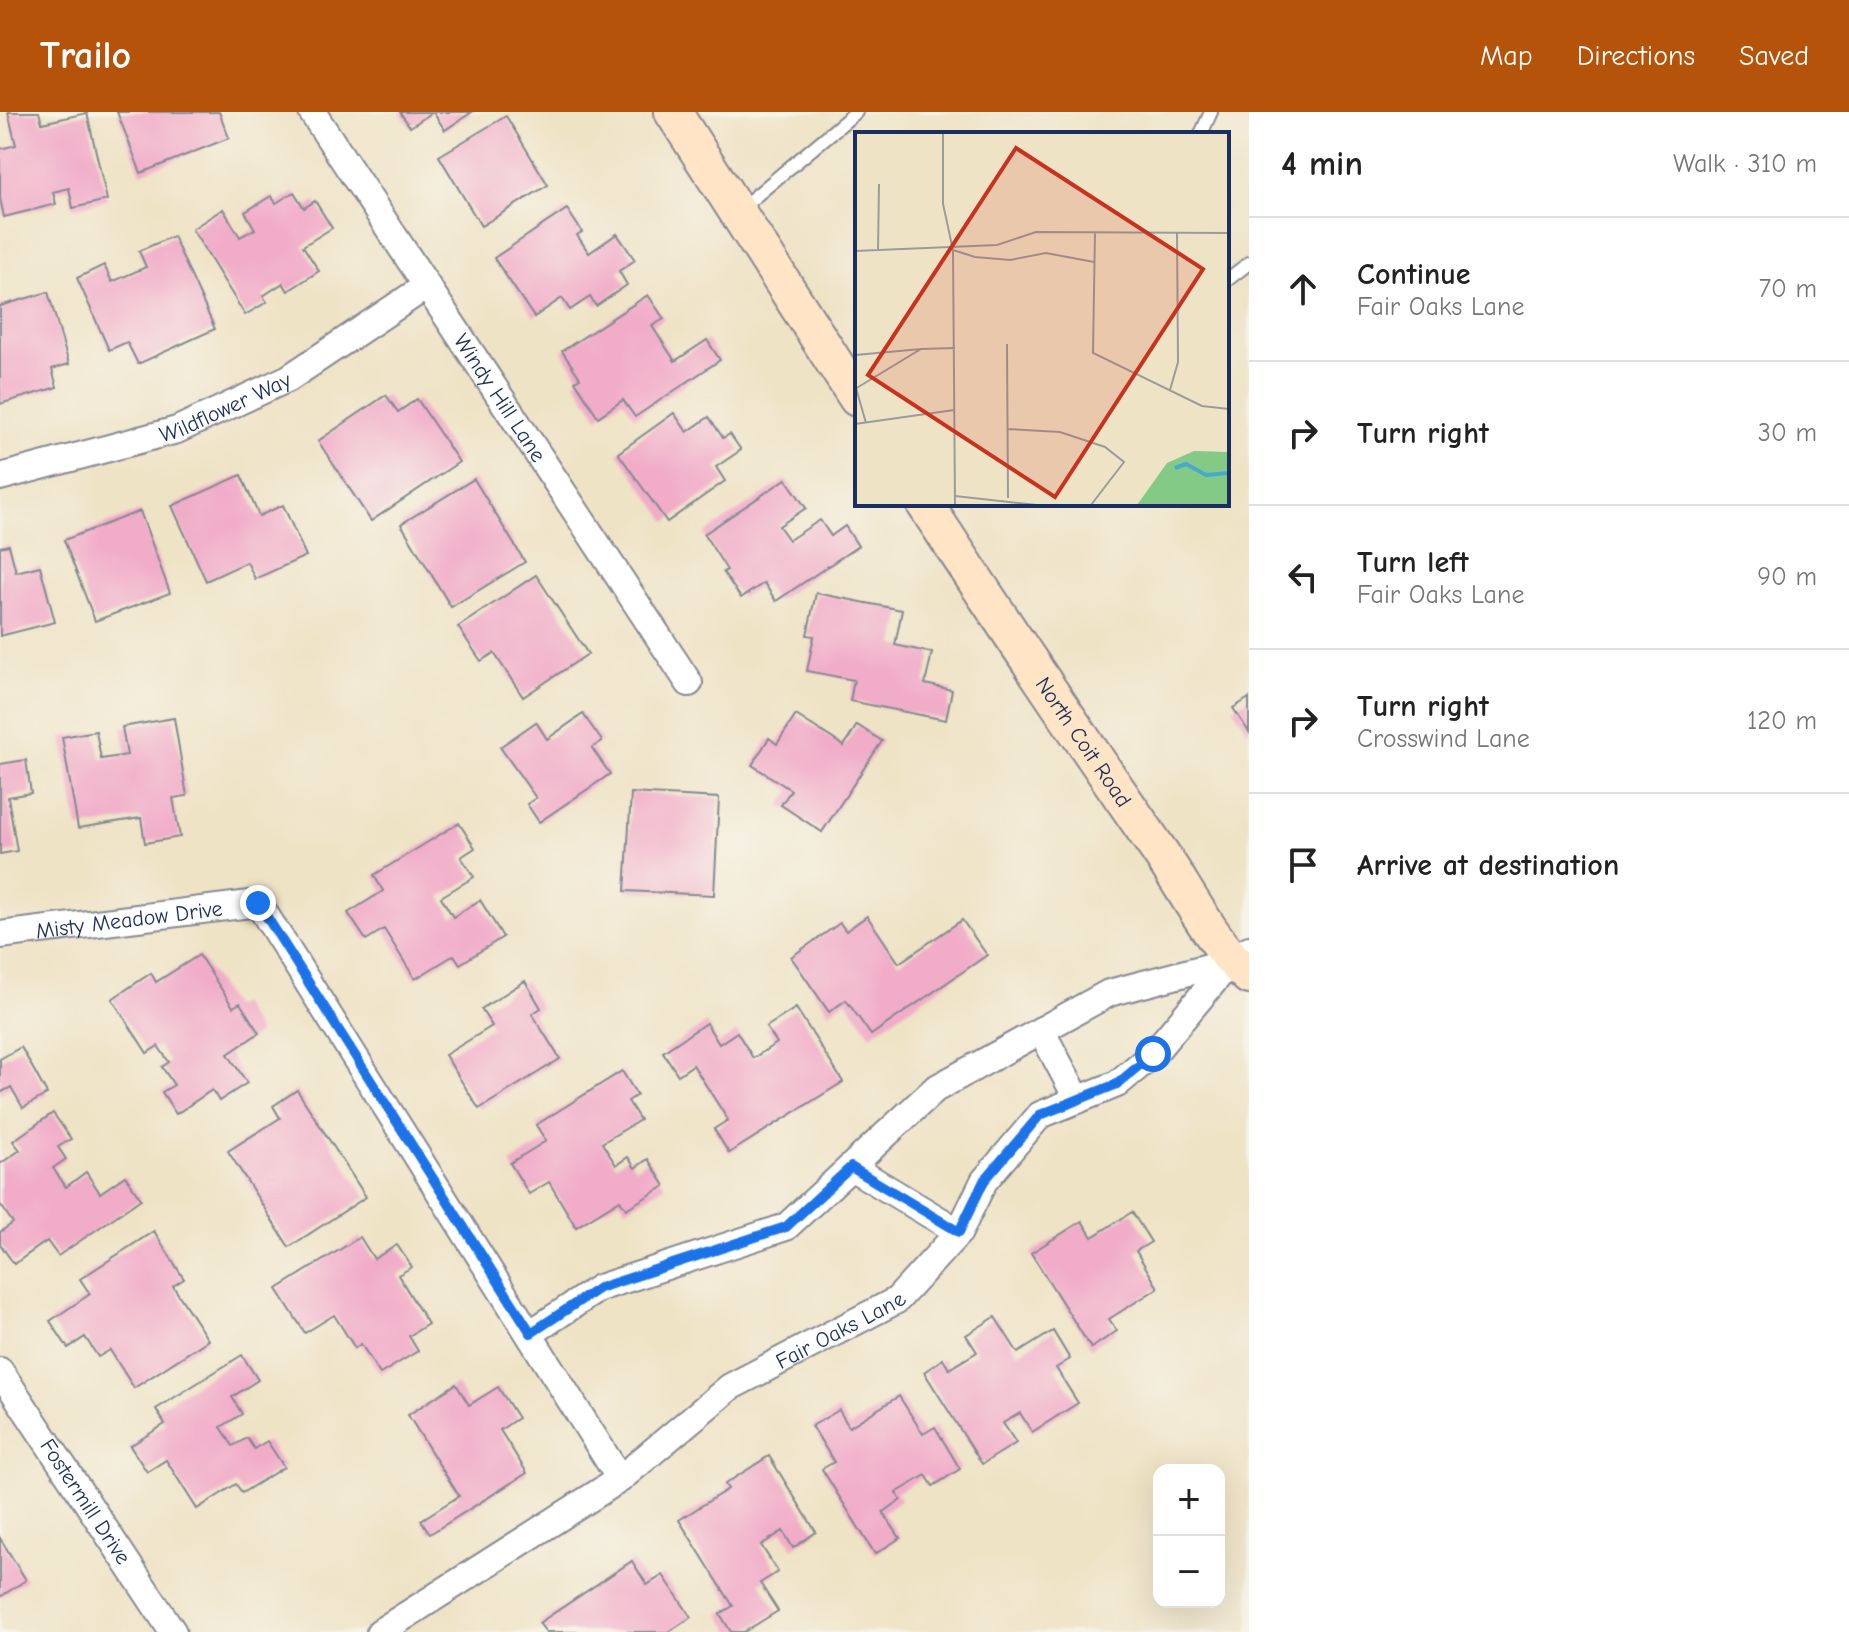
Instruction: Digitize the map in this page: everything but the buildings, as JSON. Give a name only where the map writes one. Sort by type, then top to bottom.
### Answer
[{"type":"street","name":"Windy Hill Lane","points":[[312,112],[689,683]]},
{"type":"street","points":[[673,112],[855,395]]},
{"type":"street","name":"Wildflower Way","points":[[0,477],[177,430],[289,378],[425,287]]},
{"type":"street","name":"North Coit Road","points":[[926,506],[1036,673],[1179,880],[1243,962]]},
{"type":"street","name":"Misty Meadow Drive","points":[[0,935],[258,903],[531,1333]]},
{"type":"street","points":[[620,1479],[531,1333],[599,1288],[786,1227],[935,1089],[1109,993],[1243,962]]},
{"type":"street","name":"Fair Oaks Lane","points":[[380,1632],[620,1479],[730,1387],[897,1300],[959,1232],[984,1181],[1040,1115],[1117,1084],[1153,1054],[1243,962]]},
{"type":"street","points":[[1041,1030],[1078,1100]]},
{"type":"street","points":[[851,1167],[959,1232]]},
{"type":"street","name":"Fostermill Drive","points":[[0,1371],[173,1632]]},
{"type":"lane","points":[[737,212],[856,112]]},
{"type":"lane","points":[[1202,132],[1211,112]]},
{"type":"lane","points":[[1229,278],[1249,263]]},
{"type":"route","points":[[258,903],[531,1333],[599,1288],[786,1227],[851,1167],[959,1232],[984,1181],[1040,1115],[1117,1084],[1153,1054]]}]
